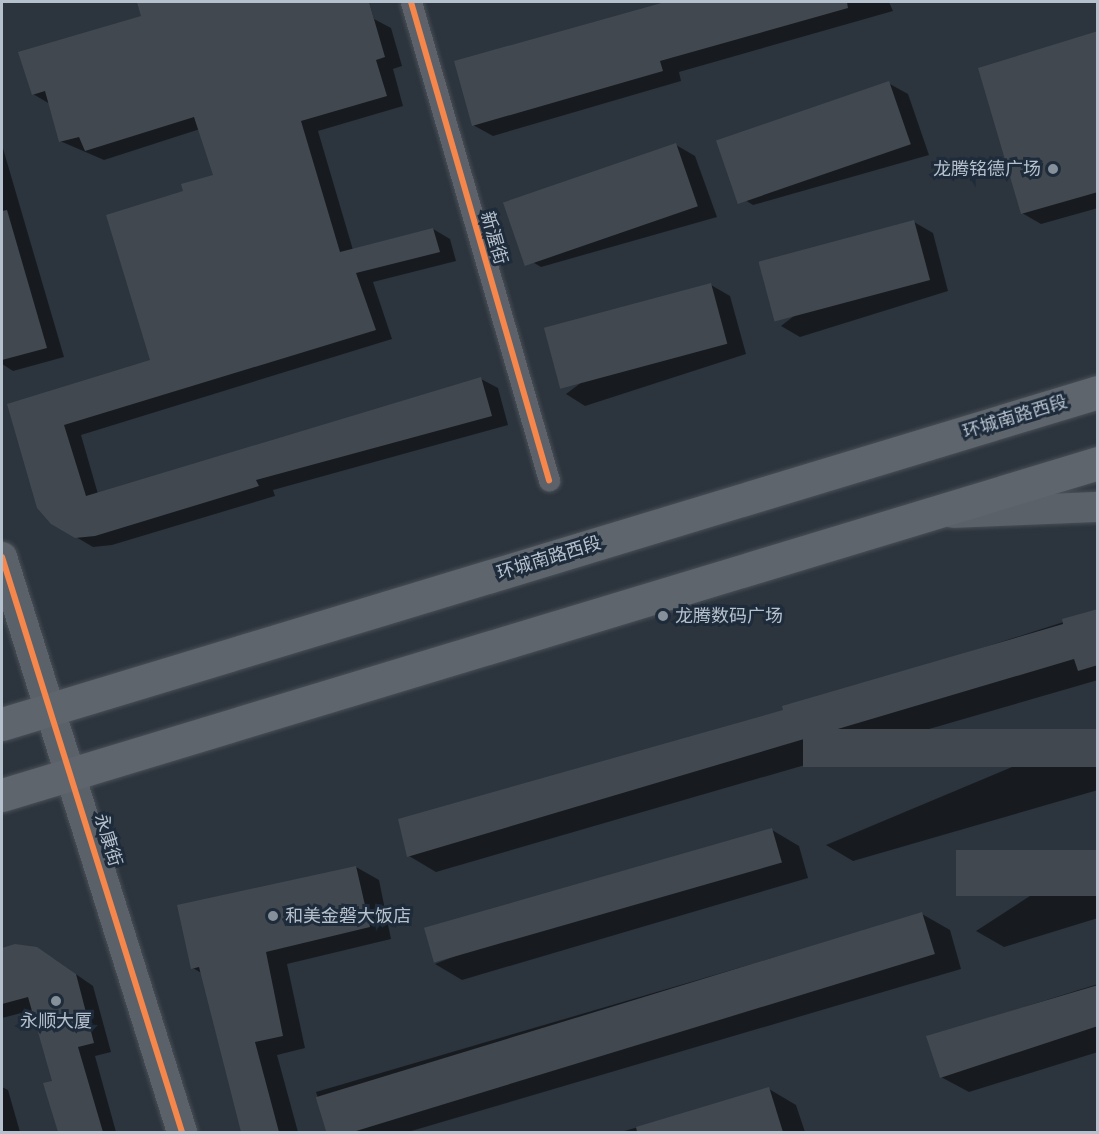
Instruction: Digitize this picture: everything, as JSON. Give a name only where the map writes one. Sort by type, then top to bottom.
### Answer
[{"type":"main road","name":"环城南路西段","points":[[2,723],[1098,392]]},
{"type":"main road","points":[[2,795],[1098,463]]},
{"type":"street","name":"新渥街","points":[[418,3],[549,481]]},
{"type":"street","points":[[929,514],[1098,507]]},
{"type":"street","name":"永康街","points":[[2,557],[52,708],[182,1132]]},
{"type":"building","points":[[137,2],[369,2],[385,57],[376,60],[387,96],[301,121],[340,252],[433,228],[440,252],[356,273],[376,330],[64,425],[86,496],[481,377],[492,416],[256,480],[259,486],[95,536],[75,538],[51,524],[37,508],[7,404],[150,360],[106,215],[183,191],[181,184],[213,175],[194,117],[85,151],[79,137],[59,142],[45,91],[32,95],[18,52],[141,16]]},
{"type":"building","points":[[665,2],[847,2],[848,8],[660,61],[663,71],[472,126],[454,61]]},
{"type":"building","points":[[1098,31],[1098,192],[1021,214],[978,68]]},
{"type":"building","points":[[889,81],[911,144],[738,204],[716,141]]},
{"type":"building","points":[[676,143],[698,206],[525,266],[503,203]]},
{"type":"building","points":[[7,210],[47,348],[2,360],[2,211]]},
{"type":"building","points":[[914,220],[930,280],[775,322],[758,262]]},
{"type":"building","points":[[711,283],[727,344],[560,389],[544,328]]},
{"type":"building","points":[[1098,609],[1098,665],[1078,671],[1074,659],[407,857],[398,819],[783,710],[782,706],[1063,624],[1062,619]]},
{"type":"building","points":[[803,729],[1098,729],[1098,767],[803,767]]},
{"type":"building","points":[[772,828],[782,863],[434,962],[424,928]]},
{"type":"building","points":[[956,850],[1098,850],[1098,896],[956,896]]},
{"type":"building","points":[[356,866],[370,927],[266,952],[283,1036],[255,1042],[279,1132],[241,1132],[199,967],[191,969],[177,905]]},
{"type":"building","points":[[922,912],[935,954],[353,1132],[326,1132],[316,1097]]},
{"type":"building","name":"永顺大厦","points":[[15,944],[37,947],[76,974],[94,1043],[78,1047],[103,1132],[58,1132],[43,1083],[52,1081],[28,997],[2,1004],[2,948]]},
{"type":"building","points":[[1098,985],[1098,1026],[940,1078],[926,1036]]},
{"type":"building","points":[[769,1087],[783,1132],[637,1132],[636,1127]]},
{"type":"cycle path","points":[[411,2],[549,481]]},
{"type":"cycle path","points":[[2,557],[182,1132]]},
{"type":"place","name":"龙腾铭德广场","points":[[1053,169]]},
{"type":"place","name":"龙腾数码广场","points":[[663,616]]},
{"type":"place","name":"和美金磐大饭店","points":[[273,916]]},
{"type":"place","name":"永顺大厦","points":[[56,1001]]}]
